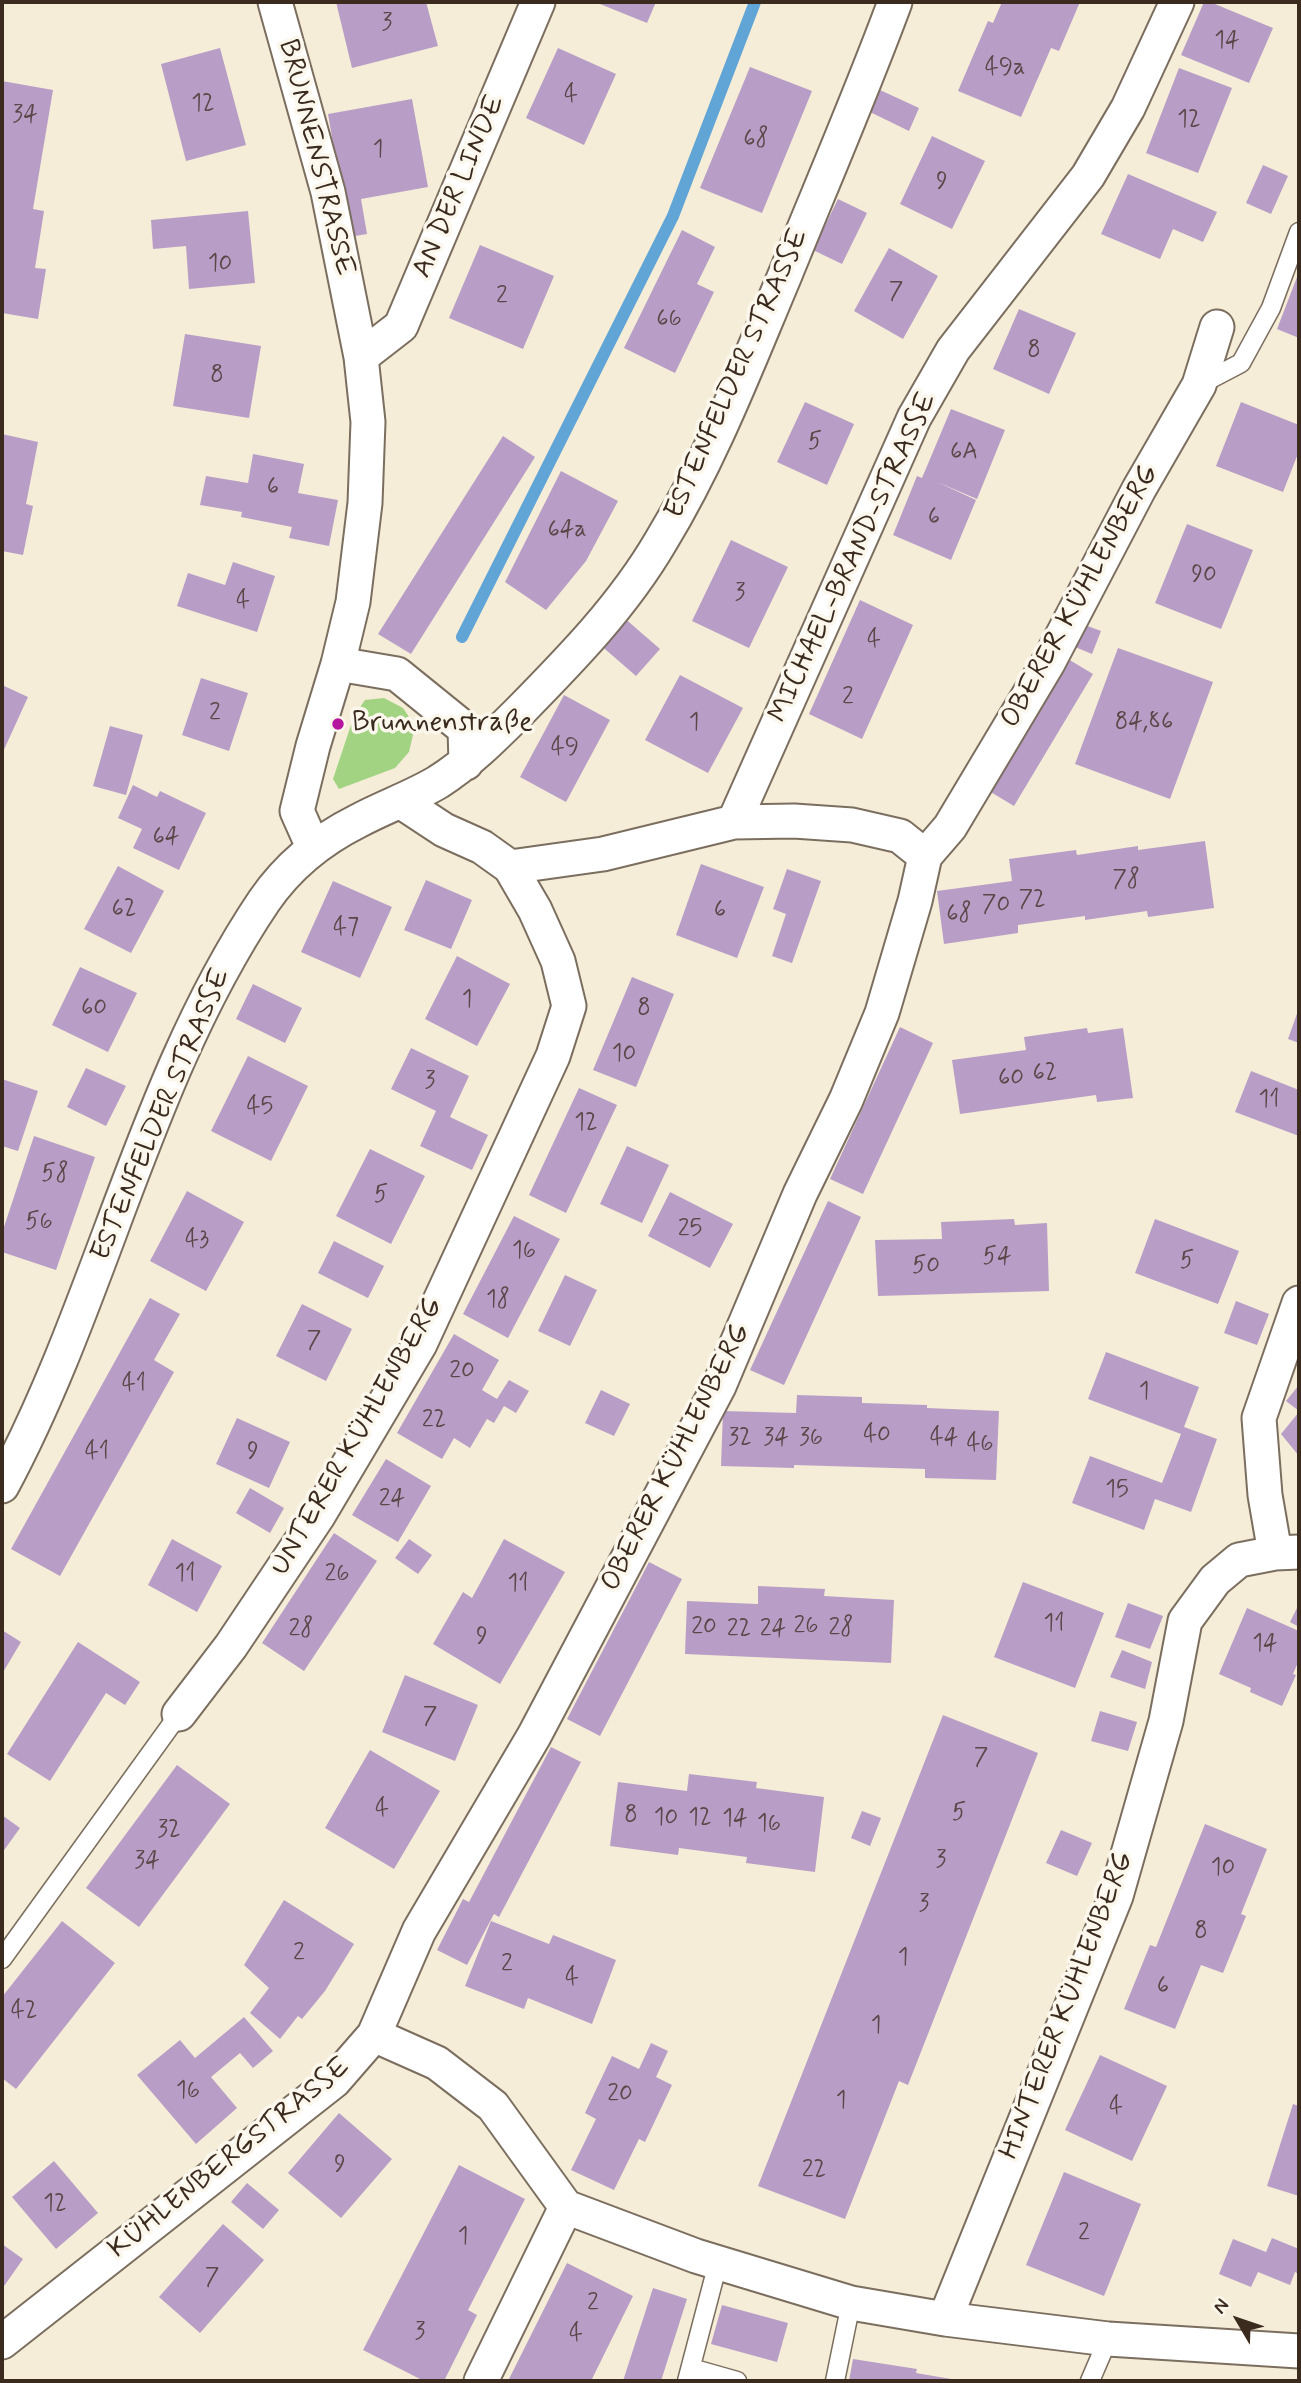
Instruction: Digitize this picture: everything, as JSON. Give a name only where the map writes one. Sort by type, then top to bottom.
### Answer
[{"type":"street","name":"BRUNNENSTRASSE","points":[[275,2],[328,192],[361,357],[368,422],[365,503],[356,579],[338,664],[297,811],[313,848]]},
{"type":"street","name":"AN DER LINDE","points":[[361,357],[401,326],[538,2]]},
{"type":"street","name":"ESTENFELDER STRASSE","points":[[2,1486],[74,1328],[178,1062],[221,970],[267,898],[296,863],[313,848],[356,822],[436,783],[466,763],[606,621],[660,544],[707,457],[745,370],[895,2]]},
{"type":"street","name":"MICHAEL-BRAND-STRASSE","points":[[734,822],[914,418],[953,350],[1087,176],[1128,108],[1177,2]]},
{"type":"street","name":"OBERER KÜHLENBERG","points":[[374,2035],[419,1931],[534,1736],[719,1387],[800,1194],[846,1100],[882,1013],[915,901],[925,856],[950,827],[1048,663],[1139,489],[1199,385],[1217,327]]},
{"type":"street","points":[[338,664],[397,674],[465,729],[466,763]]},
{"type":"street","points":[[400,801],[444,830],[482,847],[510,867],[603,854],[734,822],[794,821],[852,825],[900,836],[925,856]]},
{"type":"street","name":"UNTERER KÜHLENBERG","points":[[178,1714],[231,1646],[318,1516],[420,1344],[553,1056],[569,1006],[558,961],[535,910],[510,867]]},
{"type":"street","points":[[1287,1553],[1265,1495],[1259,1418],[1299,1303]]},
{"type":"street","name":"HINTERER KÜHLENBERG","points":[[945,2319],[1116,1896],[1166,1721],[1185,1621],[1215,1580],[1239,1560],[1287,1553]]},
{"type":"street","name":"KÜHLENBERGSTRASSE","points":[[2,2342],[334,2081],[374,2035],[437,2063],[493,2106],[566,2207]]},
{"type":"street","points":[[481,2381],[566,2207],[718,2263],[851,2303],[945,2319],[1108,2339],[1299,2351]]},
{"type":"lane","points":[[1199,385],[1241,363],[1271,308],[1299,232]]},
{"type":"lane","name":"UNTERER KÜHLENBERG","points":[[2,1959],[178,1714]]},
{"type":"lane","points":[[718,2263],[689,2374],[737,2381]]},
{"type":"lane","points":[[835,2381],[851,2303]]},
{"type":"lane","points":[[1090,2381],[1108,2339]]},
{"type":"green space","points":[[384,698],[403,708],[415,726],[409,752],[395,768],[339,789],[333,779],[354,716],[365,700]]},
{"type":"building","points":[[336,2],[426,2],[438,46],[352,68]]},
{"type":"building","points":[[595,2],[656,2],[647,23]]},
{"type":"building","points":[[1002,2],[1080,2],[1059,51],[1051,48],[1021,117],[958,91],[988,21],[993,23]]},
{"type":"building","points":[[1204,2],[1210,2],[1273,28],[1249,83],[1181,55]]},
{"type":"building","points":[[220,48],[246,145],[186,161],[161,64]]},
{"type":"building","points":[[558,48],[616,74],[584,145],[526,118]]},
{"type":"building","points":[[750,67],[812,91],[762,213],[700,188]]},
{"type":"building","points":[[1179,68],[1232,88],[1198,173],[1146,153]]},
{"type":"building","points":[[2,81],[53,90],[33,209],[44,211],[35,268],[46,269],[38,319],[2,313]]},
{"type":"building","points":[[880,90],[919,108],[909,131],[870,112]]},
{"type":"building","points":[[412,99],[428,187],[361,199],[367,234],[349,237],[328,114]]},
{"type":"building","points":[[932,136],[985,161],[952,229],[900,204]]},
{"type":"building","points":[[1263,165],[1288,176],[1271,214],[1246,203]]},
{"type":"building","points":[[1128,174],[1217,212],[1203,242],[1173,229],[1160,259],[1101,234]]},
{"type":"building","points":[[838,199],[867,213],[842,264],[813,250]]},
{"type":"building","points":[[248,211],[255,283],[189,289],[186,246],[153,249],[151,220]]},
{"type":"building","points":[[682,230],[715,247],[697,284],[714,292],[675,373],[624,348]]},
{"type":"building","points":[[480,245],[554,276],[523,349],[449,318]]},
{"type":"building","points":[[889,248],[938,276],[903,339],[854,311]]},
{"type":"building","points":[[1299,272],[1299,338],[1277,329]]},
{"type":"building","points":[[1019,309],[1076,333],[1049,394],[993,369]]},
{"type":"building","points":[[185,334],[261,346],[249,418],[173,406]]},
{"type":"building","points":[[805,402],[854,424],[827,485],[777,462]]},
{"type":"building","points":[[1241,402],[1299,425],[1299,451],[1283,492],[1216,466]]},
{"type":"building","points":[[951,409],[1005,430],[977,499],[937,482],[976,500],[951,560],[893,535],[917,476],[922,478]]},
{"type":"building","points":[[2,434],[38,442],[26,504],[33,506],[23,555],[2,551]]},
{"type":"building","points":[[503,436],[535,457],[411,654],[378,634]]},
{"type":"building","points":[[253,454],[304,464],[298,493],[338,500],[329,546],[289,538],[292,527],[241,517],[242,512],[200,505],[206,476],[248,483]]},
{"type":"building","points":[[561,471],[618,501],[586,561],[546,610],[505,582]]},
{"type":"building","points":[[1187,524],[1253,550],[1221,629],[1155,603]]},
{"type":"building","points":[[731,540],[788,567],[749,648],[692,621]]},
{"type":"building","points":[[233,562],[275,576],[257,632],[177,606],[188,573],[225,585]]},
{"type":"building","points":[[860,600],[913,625],[862,739],[809,714]]},
{"type":"building","points":[[622,616],[660,649],[636,676],[598,643]]},
{"type":"building","points":[[1085,625],[1101,631],[1092,654],[1075,647]]},
{"type":"building","points":[[1118,648],[1213,682],[1170,799],[1075,764]]},
{"type":"building","points":[[1068,659],[1093,674],[1014,806],[989,791]]},
{"type":"building","points":[[680,675],[743,708],[708,773],[645,740]]},
{"type":"building","points":[[201,678],[248,693],[229,751],[182,735]]},
{"type":"building","points":[[2,685],[28,697],[2,754]]},
{"type":"building","points":[[564,695],[610,720],[566,802],[520,777]]},
{"type":"building","points":[[110,726],[143,735],[126,795],[93,786]]},
{"type":"building","points":[[133,785],[157,797],[160,791],[206,813],[179,870],[133,848],[142,829],[118,818]]},
{"type":"building","points":[[1205,841],[1214,908],[1148,917],[1147,911],[1085,920],[1085,916],[1018,925],[1018,933],[944,944],[937,891],[1012,881],[1009,859],[1076,850],[1077,855],[1138,846],[1138,850]]},
{"type":"building","points":[[701,864],[764,887],[737,958],[676,935]]},
{"type":"building","points":[[118,866],[164,891],[131,953],[84,929]]},
{"type":"building","points":[[787,869],[821,881],[792,963],[772,956],[786,914],[773,909]]},
{"type":"building","points":[[426,880],[472,900],[451,949],[404,930]]},
{"type":"building","points":[[333,881],[392,907],[360,978],[301,952]]},
{"type":"building","points":[[457,956],[510,984],[477,1046],[425,1019]]},
{"type":"building","points":[[80,967],[137,993],[108,1052],[52,1025]]},
{"type":"building","points":[[632,977],[674,994],[636,1087],[593,1070]]},
{"type":"building","points":[[253,984],[302,1008],[285,1043],[236,1019]]},
{"type":"building","points":[[1299,1008],[1299,1043],[1288,1039]]},
{"type":"building","points":[[900,1027],[933,1043],[863,1194],[830,1179]]},
{"type":"building","points":[[1087,1028],[1088,1033],[1123,1028],[1133,1098],[1097,1102],[1096,1095],[960,1114],[952,1060],[1026,1050],[1024,1037]]},
{"type":"building","points":[[411,1048],[469,1076],[450,1117],[488,1135],[472,1170],[420,1146],[436,1111],[391,1089]]},
{"type":"building","points":[[248,1056],[308,1086],[271,1161],[211,1131]]},
{"type":"building","points":[[86,1068],[126,1086],[106,1126],[67,1107]]},
{"type":"building","points":[[1251,1071],[1299,1090],[1299,1136],[1235,1112]]},
{"type":"building","points":[[2,1079],[38,1091],[18,1151],[2,1146]]},
{"type":"building","points":[[579,1088],[617,1105],[566,1213],[529,1195]]},
{"type":"building","points":[[34,1136],[95,1157],[56,1270],[2,1252],[2,1233]]},
{"type":"building","points":[[627,1146],[669,1165],[642,1223],[600,1204]]},
{"type":"building","points":[[370,1149],[425,1176],[391,1244],[336,1216]]},
{"type":"building","points":[[187,1191],[244,1222],[206,1291],[150,1261]]},
{"type":"building","points":[[670,1192],[733,1224],[710,1268],[648,1236]]},
{"type":"building","points":[[828,1201],[861,1217],[784,1385],[750,1370]]},
{"type":"building","points":[[514,1216],[560,1239],[508,1338],[463,1314]]},
{"type":"building","points":[[1014,1219],[1015,1225],[1047,1223],[1049,1291],[878,1296],[875,1240],[942,1239],[941,1222]]},
{"type":"building","points":[[1155,1219],[1239,1251],[1218,1304],[1135,1273]]},
{"type":"building","points":[[334,1241],[384,1266],[368,1298],[318,1273]]},
{"type":"building","points":[[565,1275],[597,1290],[570,1346],[538,1331]]},
{"type":"building","points":[[150,1298],[180,1314],[154,1360],[174,1372],[60,1576],[11,1549]]},
{"type":"building","points":[[1236,1301],[1269,1314],[1257,1345],[1224,1333]]},
{"type":"building","points":[[302,1304],[352,1329],[326,1381],[276,1356]]},
{"type":"building","points":[[454,1334],[499,1360],[482,1390],[497,1399],[509,1380],[529,1391],[516,1413],[504,1406],[494,1423],[487,1419],[470,1448],[454,1438],[442,1459],[397,1433]]},
{"type":"building","points":[[1106,1352],[1199,1387],[1184,1427],[1217,1439],[1191,1512],[1155,1499],[1144,1530],[1072,1503],[1090,1456],[1162,1483],[1181,1434],[1088,1399]]},
{"type":"building","points":[[1299,1385],[1299,1411],[1286,1401]]},
{"type":"building","points":[[601,1390],[630,1404],[614,1436],[585,1423]]},
{"type":"building","points":[[797,1395],[862,1397],[862,1403],[999,1411],[996,1480],[925,1478],[925,1469],[721,1466],[723,1411],[796,1413]]},
{"type":"building","points":[[1299,1412],[1299,1456],[1281,1434]]},
{"type":"building","points":[[237,1418],[290,1442],[269,1488],[216,1464]]},
{"type":"building","points":[[386,1459],[431,1486],[398,1542],[352,1515]]},
{"type":"building","points":[[250,1488],[284,1508],[270,1533],[236,1513]]},
{"type":"building","points":[[334,1533],[377,1561],[304,1671],[262,1643]]},
{"type":"building","points":[[172,1539],[222,1566],[197,1612],[148,1585]]},
{"type":"building","points":[[409,1539],[432,1555],[418,1574],[395,1558]]},
{"type":"building","points":[[504,1539],[565,1572],[500,1684],[433,1644],[463,1592],[472,1598]]},
{"type":"building","points":[[649,1562],[682,1579],[600,1736],[567,1719]]},
{"type":"building","points":[[1023,1582],[1104,1613],[1075,1688],[994,1657]]},
{"type":"building","points":[[758,1586],[825,1589],[824,1596],[894,1600],[891,1663],[685,1654],[687,1601],[758,1604]]},
{"type":"building","points":[[1128,1603],[1163,1616],[1150,1649],[1115,1637]]},
{"type":"building","points":[[1299,1604],[1299,1627],[1290,1622]]},
{"type":"building","points":[[1247,1608],[1299,1631],[1299,1660],[1293,1674],[1296,1675],[1282,1706],[1219,1674]]},
{"type":"building","points":[[2,1630],[21,1642],[2,1674]]},
{"type":"building","points":[[78,1642],[140,1682],[125,1705],[106,1693],[50,1781],[7,1754]]},
{"type":"building","points":[[1122,1650],[1152,1662],[1145,1689],[1110,1677]]},
{"type":"building","points":[[405,1675],[478,1705],[455,1761],[382,1732]]},
{"type":"building","points":[[1100,1711],[1137,1722],[1128,1751],[1091,1741]]},
{"type":"building","points":[[943,1715],[1038,1753],[908,2085],[899,2081],[845,2219],[758,2186]]},
{"type":"building","points":[[551,1747],[581,1762],[499,1917],[494,1914],[467,1965],[437,1950],[463,1899],[469,1902]]},
{"type":"building","points":[[370,1750],[440,1791],[394,1869],[325,1828]]},
{"type":"building","points":[[177,1765],[230,1804],[139,1927],[86,1888]]},
{"type":"building","points":[[689,1774],[757,1782],[756,1788],[824,1797],[815,1872],[746,1863],[747,1857],[679,1848],[678,1855],[610,1846],[618,1782],[687,1791]]},
{"type":"building","points":[[862,1811],[881,1818],[870,1846],[851,1838]]},
{"type":"building","points":[[2,1815],[20,1828],[2,1853]]},
{"type":"building","points":[[1205,1824],[1267,1849],[1241,1914],[1246,1916],[1223,1973],[1201,1965],[1175,2029],[1124,2009],[1150,1945],[1156,1947]]},
{"type":"building","points":[[1061,1830],[1092,1843],[1077,1876],[1046,1863]]},
{"type":"building","points":[[284,1900],[354,1944],[325,1991],[302,2019],[298,2016],[280,2039],[250,2013],[269,1988],[244,1965]]},
{"type":"building","points":[[62,1921],[115,1963],[16,2089],[2,2078],[2,1997]]},
{"type":"building","points":[[491,1921],[549,1944],[553,1935],[616,1960],[592,2024],[528,1998],[524,2009],[465,1986]]},
{"type":"building","points":[[244,2017],[273,2051],[253,2068],[240,2053],[211,2077],[237,2108],[196,2144],[137,2075],[180,2040],[195,2058]]},
{"type":"building","points":[[651,2043],[668,2051],[656,2077],[672,2085],[645,2142],[639,2139],[614,2190],[571,2170],[596,2119],[585,2113],[612,2056],[639,2069]]},
{"type":"building","points":[[1100,2055],[1167,2086],[1132,2161],[1065,2130]]},
{"type":"building","points":[[1293,2104],[1299,2106],[1299,2196],[1267,2186]]},
{"type":"building","points":[[339,2113],[392,2159],[341,2218],[288,2173]]},
{"type":"building","points":[[54,2161],[98,2213],[56,2249],[12,2197]]},
{"type":"building","points":[[459,2165],[525,2199],[468,2310],[477,2315],[444,2381],[424,2381],[363,2350]]},
{"type":"building","points":[[1064,2172],[1141,2204],[1104,2296],[1026,2265]]},
{"type":"building","points":[[247,2183],[279,2210],[263,2229],[231,2202]]},
{"type":"building","points":[[223,2224],[264,2260],[200,2333],[159,2297]]},
{"type":"building","points":[[1272,2238],[1299,2249],[1299,2274],[1295,2272],[1290,2285],[1258,2272],[1251,2287],[1219,2274],[1233,2239],[1266,2252]]},
{"type":"building","points":[[2,2244],[23,2259],[2,2289]]},
{"type":"building","points":[[567,2263],[633,2296],[591,2381],[508,2381]]},
{"type":"building","points":[[653,2288],[687,2299],[661,2381],[623,2381]]},
{"type":"building","points":[[722,2305],[788,2323],[777,2362],[711,2344]]},
{"type":"building","points":[[853,2359],[917,2369],[916,2373],[963,2381],[849,2381]]},
{"type":"waterway","points":[[462,637],[673,216],[755,2]]},
{"type":"place","name":"Brunnenstraße","points":[[338,724]]}]
